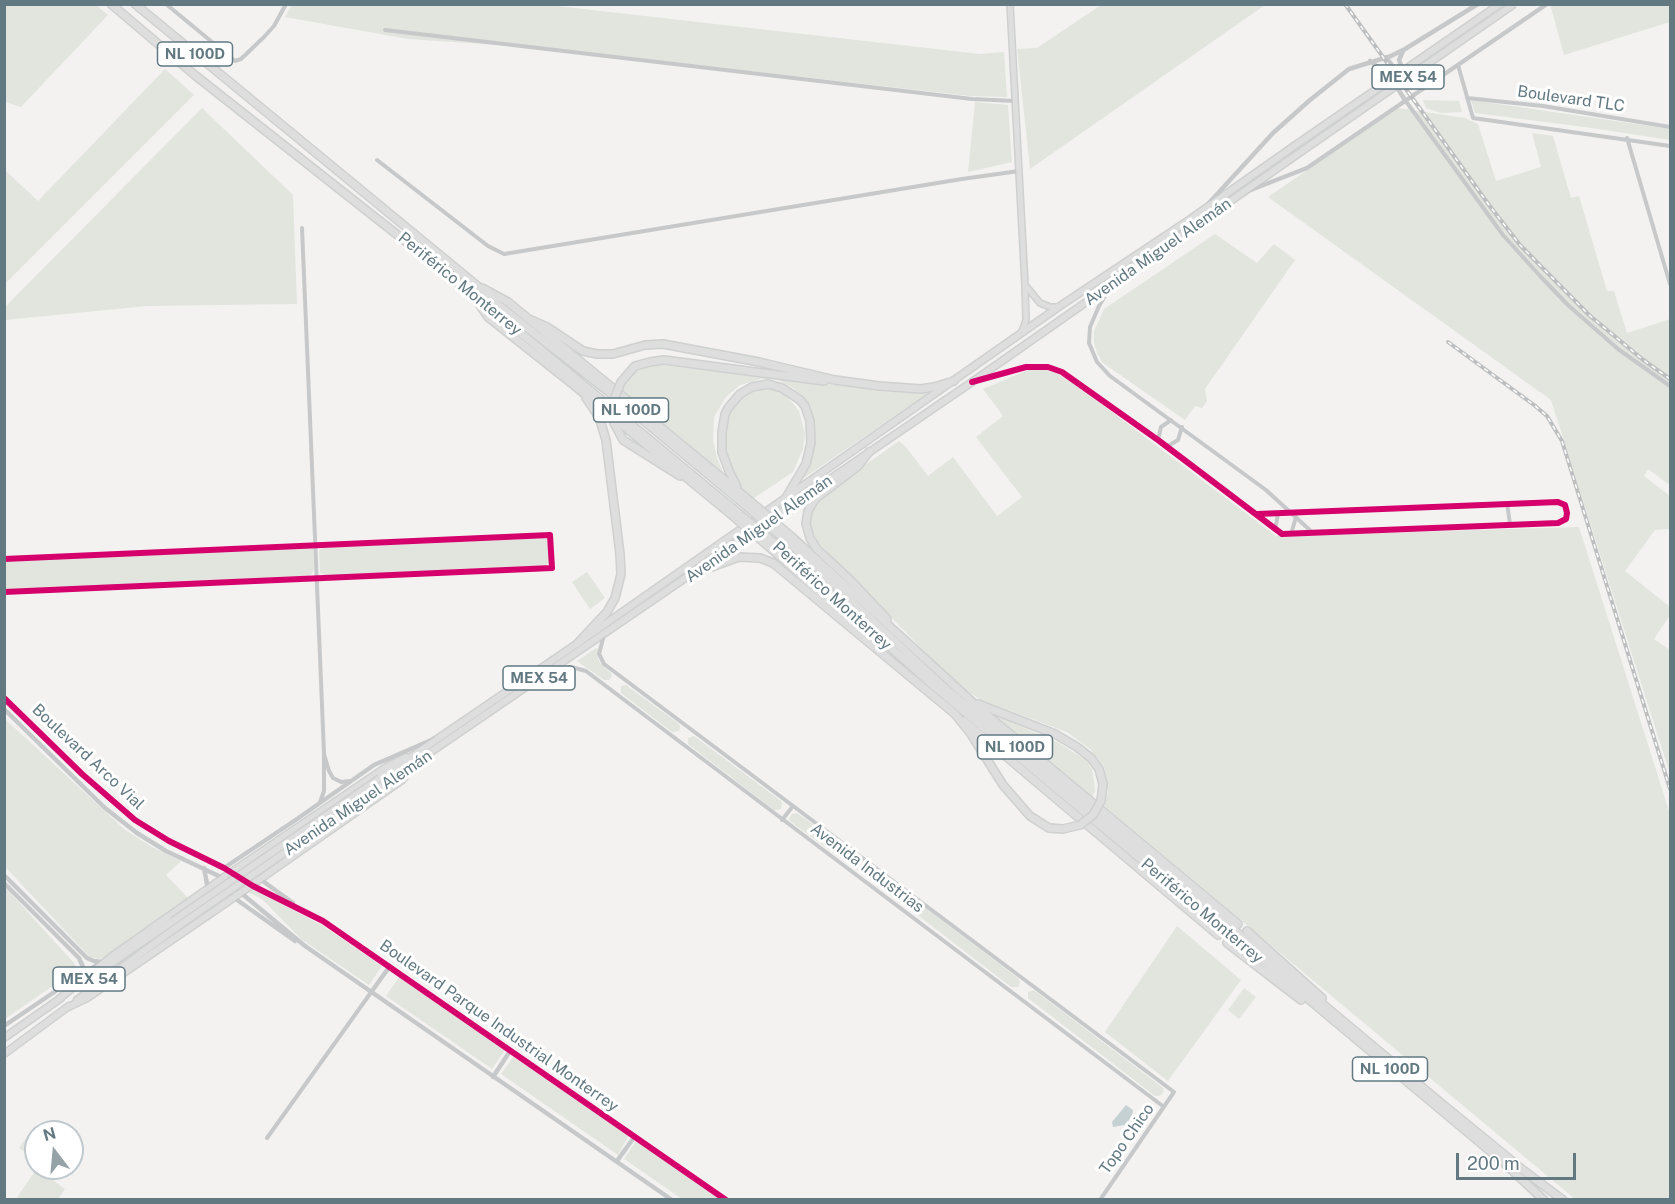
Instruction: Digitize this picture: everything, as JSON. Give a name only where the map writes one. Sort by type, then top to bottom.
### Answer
[{"type":"highway","name":"Periférico Monterrey","points":[[111,4],[196,76],[474,295],[778,550],[929,682],[1334,1018],[1563,1200]]},
{"type":"highway","name":"Periférico Monterrey","points":[[135,4],[480,288],[496,304],[741,496],[790,539],[930,675],[1502,1161],[1544,1200]]},
{"type":"highway","name":"Avenida Miguel Alemán","points":[[4,1038],[59,999],[175,924],[382,781],[423,749],[1060,306],[1190,220],[1500,4]]},
{"type":"highway","name":"Avenida Miguel Alemán","points":[[382,781],[417,762],[695,573],[1514,4]]},
{"type":"highway","points":[[480,288],[502,298],[529,319],[741,496]]},
{"type":"highway","points":[[474,295],[488,317],[729,509]]},
{"type":"highway","points":[[529,319],[547,327],[583,351],[591,353],[608,354],[653,345],[680,346],[835,380],[912,389],[934,387],[954,381]]},
{"type":"highway","points":[[699,487],[622,440],[614,423],[613,402],[621,382],[635,366],[664,360],[822,381],[835,380]]},
{"type":"highway","points":[[564,378],[591,404],[602,424],[608,448],[621,564],[620,582],[612,605],[603,618],[578,643]]},
{"type":"highway","points":[[741,496],[722,452],[725,414],[740,394],[752,387],[768,384],[782,388],[800,400],[805,406],[810,421],[809,454],[802,474],[787,496]]},
{"type":"highway","points":[[869,452],[858,466],[815,499],[808,511],[807,531],[817,549],[861,591],[914,650]]},
{"type":"highway","points":[[790,539],[966,696],[1238,924]]},
{"type":"highway","points":[[778,550],[912,678]]},
{"type":"highway","points":[[695,573],[739,557],[760,558],[773,563],[1218,935]]},
{"type":"highway","points":[[955,714],[971,734],[1003,785],[1030,816],[1049,828],[1063,829],[1080,825],[1093,815],[1101,801],[1103,784],[1099,770],[1091,758],[1055,734],[985,708],[966,696]]},
{"type":"highway","points":[[59,999],[111,957],[252,858],[385,768],[423,749]]},
{"type":"highway","points":[[66,1008],[87,998],[402,780],[417,762]]},
{"type":"highway","points":[[252,858],[248,864],[250,872],[257,876],[263,875]]},
{"type":"highway","points":[[208,889],[217,894],[223,905]]},
{"type":"highway","name":"Avenida Miguel Alemán","points":[[4,1054],[175,924]]},
{"type":"highway","points":[[1247,932],[1316,992],[1334,1018]]},
{"type":"highway","points":[[1227,943],[1311,1007],[1334,1018]]},
{"type":"main road","points":[[1010,4],[1026,320],[1017,336]]},
{"type":"main road","points":[[1025,285],[1040,303],[1050,307],[1060,306]]},
{"type":"street","points":[[166,4],[235,61],[241,59],[274,26],[286,4]]},
{"type":"street","points":[[1190,220],[1225,187],[1257,149],[1290,116],[1349,69],[1405,49],[1478,4]]},
{"type":"street","points":[[1238,196],[1306,168],[1547,4]]},
{"type":"street","points":[[385,30],[972,99],[1015,101]]},
{"type":"street","points":[[1405,49],[1399,58],[1405,75],[1414,84],[1429,85]]},
{"type":"street","points":[[1386,57],[1407,84]]},
{"type":"street","points":[[1370,61],[1391,78],[1503,235],[1540,276],[1568,305],[1611,343],[1671,386]]},
{"type":"street","points":[[1458,65],[1467,98]]},
{"type":"street","name":"Boulevard TLC","points":[[1671,127],[1543,106],[1467,98],[1473,118],[1671,146]]},
{"type":"street","points":[[1627,138],[1671,284]]},
{"type":"street","points":[[377,160],[488,246],[498,252],[509,254],[860,195],[1019,171]]},
{"type":"street","points":[[302,228],[324,753],[323,794],[317,806]]},
{"type":"street","points":[[1111,286],[1090,327],[1089,343],[1092,353],[1103,369],[1231,463],[1294,515],[1313,534]]},
{"type":"street","points":[[972,382],[1026,367],[1048,367],[1073,378],[1282,534],[1558,523],[1566,519],[1568,513],[1561,502],[1507,502],[1294,515],[1257,514]]},
{"type":"street","points":[[1158,440],[1161,427],[1171,420]]},
{"type":"street","points":[[1167,447],[1178,440],[1182,428]]},
{"type":"street","points":[[1507,502],[1510,524]]},
{"type":"street","points":[[1275,530],[1275,521],[1279,513]]},
{"type":"street","points":[[1290,534],[1294,515]]},
{"type":"street","points":[[4,559],[550,536],[552,562],[552,568],[4,592]]},
{"type":"street","name":"Avenida Industrias","points":[[604,634],[599,652],[603,663],[1174,1092]]},
{"type":"street","name":"Avenida Industrias","points":[[549,672],[571,667],[586,671],[1164,1107]]},
{"type":"street","name":"Boulevard Arco Vial","points":[[4,698],[82,774],[135,820],[169,841],[232,872],[250,884]]},
{"type":"street","points":[[5,710],[11,705]]},
{"type":"street","name":"Boulevard Arco Vial","points":[[5,710],[105,808],[137,833],[166,851],[223,878],[240,892]]},
{"type":"street","points":[[224,868],[384,759],[442,736]]},
{"type":"street","points":[[324,753],[330,774],[336,780],[344,782],[356,778]]},
{"type":"street","points":[[782,820],[793,806]]},
{"type":"street","points":[[286,836],[297,819]]},
{"type":"street","points":[[204,868],[208,889]]},
{"type":"street","points":[[4,875],[87,958],[94,962],[102,962]]},
{"type":"street","points":[[263,875],[264,882],[308,913]]},
{"type":"street","points":[[4,883],[79,957],[82,964],[80,973],[62,987]]},
{"type":"street","name":"Boulevard Parque Industrial Monterrey","points":[[250,884],[323,921],[726,1200]]},
{"type":"street","points":[[240,892],[305,946]]},
{"type":"street","points":[[233,897],[672,1200]]},
{"type":"street","points":[[4,1026],[111,957]]},
{"type":"street","points":[[267,1138],[390,966]]},
{"type":"street","points":[[494,1077],[510,1051]]},
{"type":"street","name":"Topo Chico","points":[[1100,1200],[1174,1092]]},
{"type":"street","points":[[617,1161],[635,1136]]},
{"type":"shaded area","points":[[539,4],[980,54],[1004,52],[1007,97],[970,96],[557,49],[408,39],[285,17],[292,5]]},
{"type":"shaded area","points":[[1550,4],[1670,5],[1670,22],[1564,55]]},
{"type":"shaded area","points":[[4,5],[96,5],[108,15],[21,107],[5,102]]},
{"type":"shaded area","points":[[1101,5],[1265,5],[1030,169],[1017,49],[1037,48]]},
{"type":"shaded area","points":[[165,69],[194,95],[5,284],[5,170],[38,201]]},
{"type":"shaded area","points":[[1423,100],[1459,101],[1462,112],[1441,113],[1426,108]]},
{"type":"shaded area","points":[[1471,100],[1670,129],[1670,140],[1475,113]]},
{"type":"shaded area","points":[[975,102],[1008,105],[1012,162],[968,172]]},
{"type":"shaded area","points":[[202,108],[293,195],[297,304],[147,306],[5,320],[5,307]]},
{"type":"shaded area","points":[[1398,108],[1465,118],[1478,124],[1496,181],[1541,167],[1532,133],[1553,136],[1571,198],[1579,196],[1607,291],[1614,291],[1627,333],[1670,319],[1670,480],[1668,484],[1648,469],[1644,476],[1670,496],[1670,529],[1655,530],[1625,571],[1670,607],[1670,615],[1654,639],[1670,650],[1670,774],[1551,400],[1268,197]]},
{"type":"shaded area","points":[[1215,234],[1257,263],[1274,244],[1295,260],[1205,389],[1207,401],[1202,408],[1195,406],[1185,420],[1103,363],[1097,353],[1094,331],[1104,309]]},
{"type":"shaded area","points":[[659,365],[843,385],[878,391],[918,393],[934,389],[798,482],[809,462],[815,444],[808,405],[793,388],[776,379],[761,379],[740,385],[726,397],[714,417],[713,440],[717,458],[726,479],[620,390],[632,374],[644,367]]},
{"type":"shaded area","points":[[1028,370],[1050,370],[1071,381],[1276,536],[1579,527],[1670,814],[1670,1199],[1575,1199],[1104,806],[1108,793],[1104,766],[1090,749],[1067,732],[981,700],[955,683],[818,542],[811,529],[810,515],[818,498],[899,441],[928,476],[953,457],[997,516],[1022,497],[976,437],[1003,416],[983,389]]},
{"type":"shaded area","points":[[759,389],[771,389],[782,393],[792,402],[799,411],[805,434],[803,449],[793,472],[751,500],[733,474],[725,449],[723,433],[729,409],[741,397]]},
{"type":"shaded area","points":[[546,538],[549,541],[550,561],[544,567],[328,576],[320,573],[319,551],[323,548]]},
{"type":"shaded area","points":[[313,548],[314,570],[309,577],[5,590],[4,560]]},
{"type":"shaded area","points":[[587,572],[605,598],[590,609],[572,582]]},
{"type":"shaded area","points":[[596,648],[600,663],[611,673],[609,680],[604,680],[577,661]]},
{"type":"shaded area","points":[[626,685],[678,723],[679,731],[672,732],[621,693],[621,686]]},
{"type":"shaded area","points":[[983,710],[1059,743],[1087,761],[1094,780],[1095,791],[1092,799]]},
{"type":"shaded area","points":[[4,718],[124,829],[152,847],[181,861],[166,875],[189,899],[105,957],[98,959],[90,957],[5,867]]},
{"type":"shaded area","points":[[694,736],[781,801],[781,809],[774,810],[688,744],[688,738]]},
{"type":"shaded area","points":[[797,813],[874,868],[875,876],[867,877],[791,822],[789,819],[792,814]]},
{"type":"shaded area","points":[[890,881],[1018,978],[1020,983],[1018,987],[1011,987],[884,889],[885,882]]},
{"type":"shaded area","points":[[4,886],[77,969],[5,1019]]},
{"type":"shaded area","points":[[250,887],[323,926],[382,966],[369,985],[301,939],[262,899],[246,891]]},
{"type":"shaded area","points":[[1177,926],[1241,980],[1168,1081],[1105,1032]]},
{"type":"shaded area","points":[[399,977],[505,1050],[492,1069],[386,996]]},
{"type":"shaded area","points":[[1244,988],[1256,997],[1239,1019],[1228,1010]]},
{"type":"shaded area","points":[[1034,990],[1162,1087],[1164,1090],[1162,1095],[1155,1096],[1028,998],[1028,992]]},
{"type":"shaded area","points":[[513,1057],[629,1135],[618,1155],[501,1074]]},
{"type":"shaded area","points":[[1126,1105],[1133,1110],[1132,1116],[1125,1125],[1113,1127],[1112,1122]]},
{"type":"shaded area","points":[[24,1141],[24,1151],[19,1148]]},
{"type":"shaded area","points":[[636,1141],[721,1199],[682,1199],[624,1159]]},
{"type":"shaded area","points":[[29,1180],[53,1180],[65,1189],[58,1199],[16,1199]]},
{"type":"railway","points":[[1345,4],[1520,245],[1589,315],[1670,379]]},
{"type":"railway","points":[[1448,342],[1547,416],[1562,441],[1670,789]]},
{"type":"cycle path","points":[[972,382],[1026,367],[1048,367],[1062,372],[1158,440],[1282,534],[1558,523],[1566,519],[1567,513],[1565,505],[1558,502],[1257,514]]},
{"type":"cycle path","points":[[4,559],[550,535],[552,568],[4,592]]},
{"type":"cycle path","points":[[4,698],[82,774],[135,820],[169,841],[323,921],[726,1200]]}]
